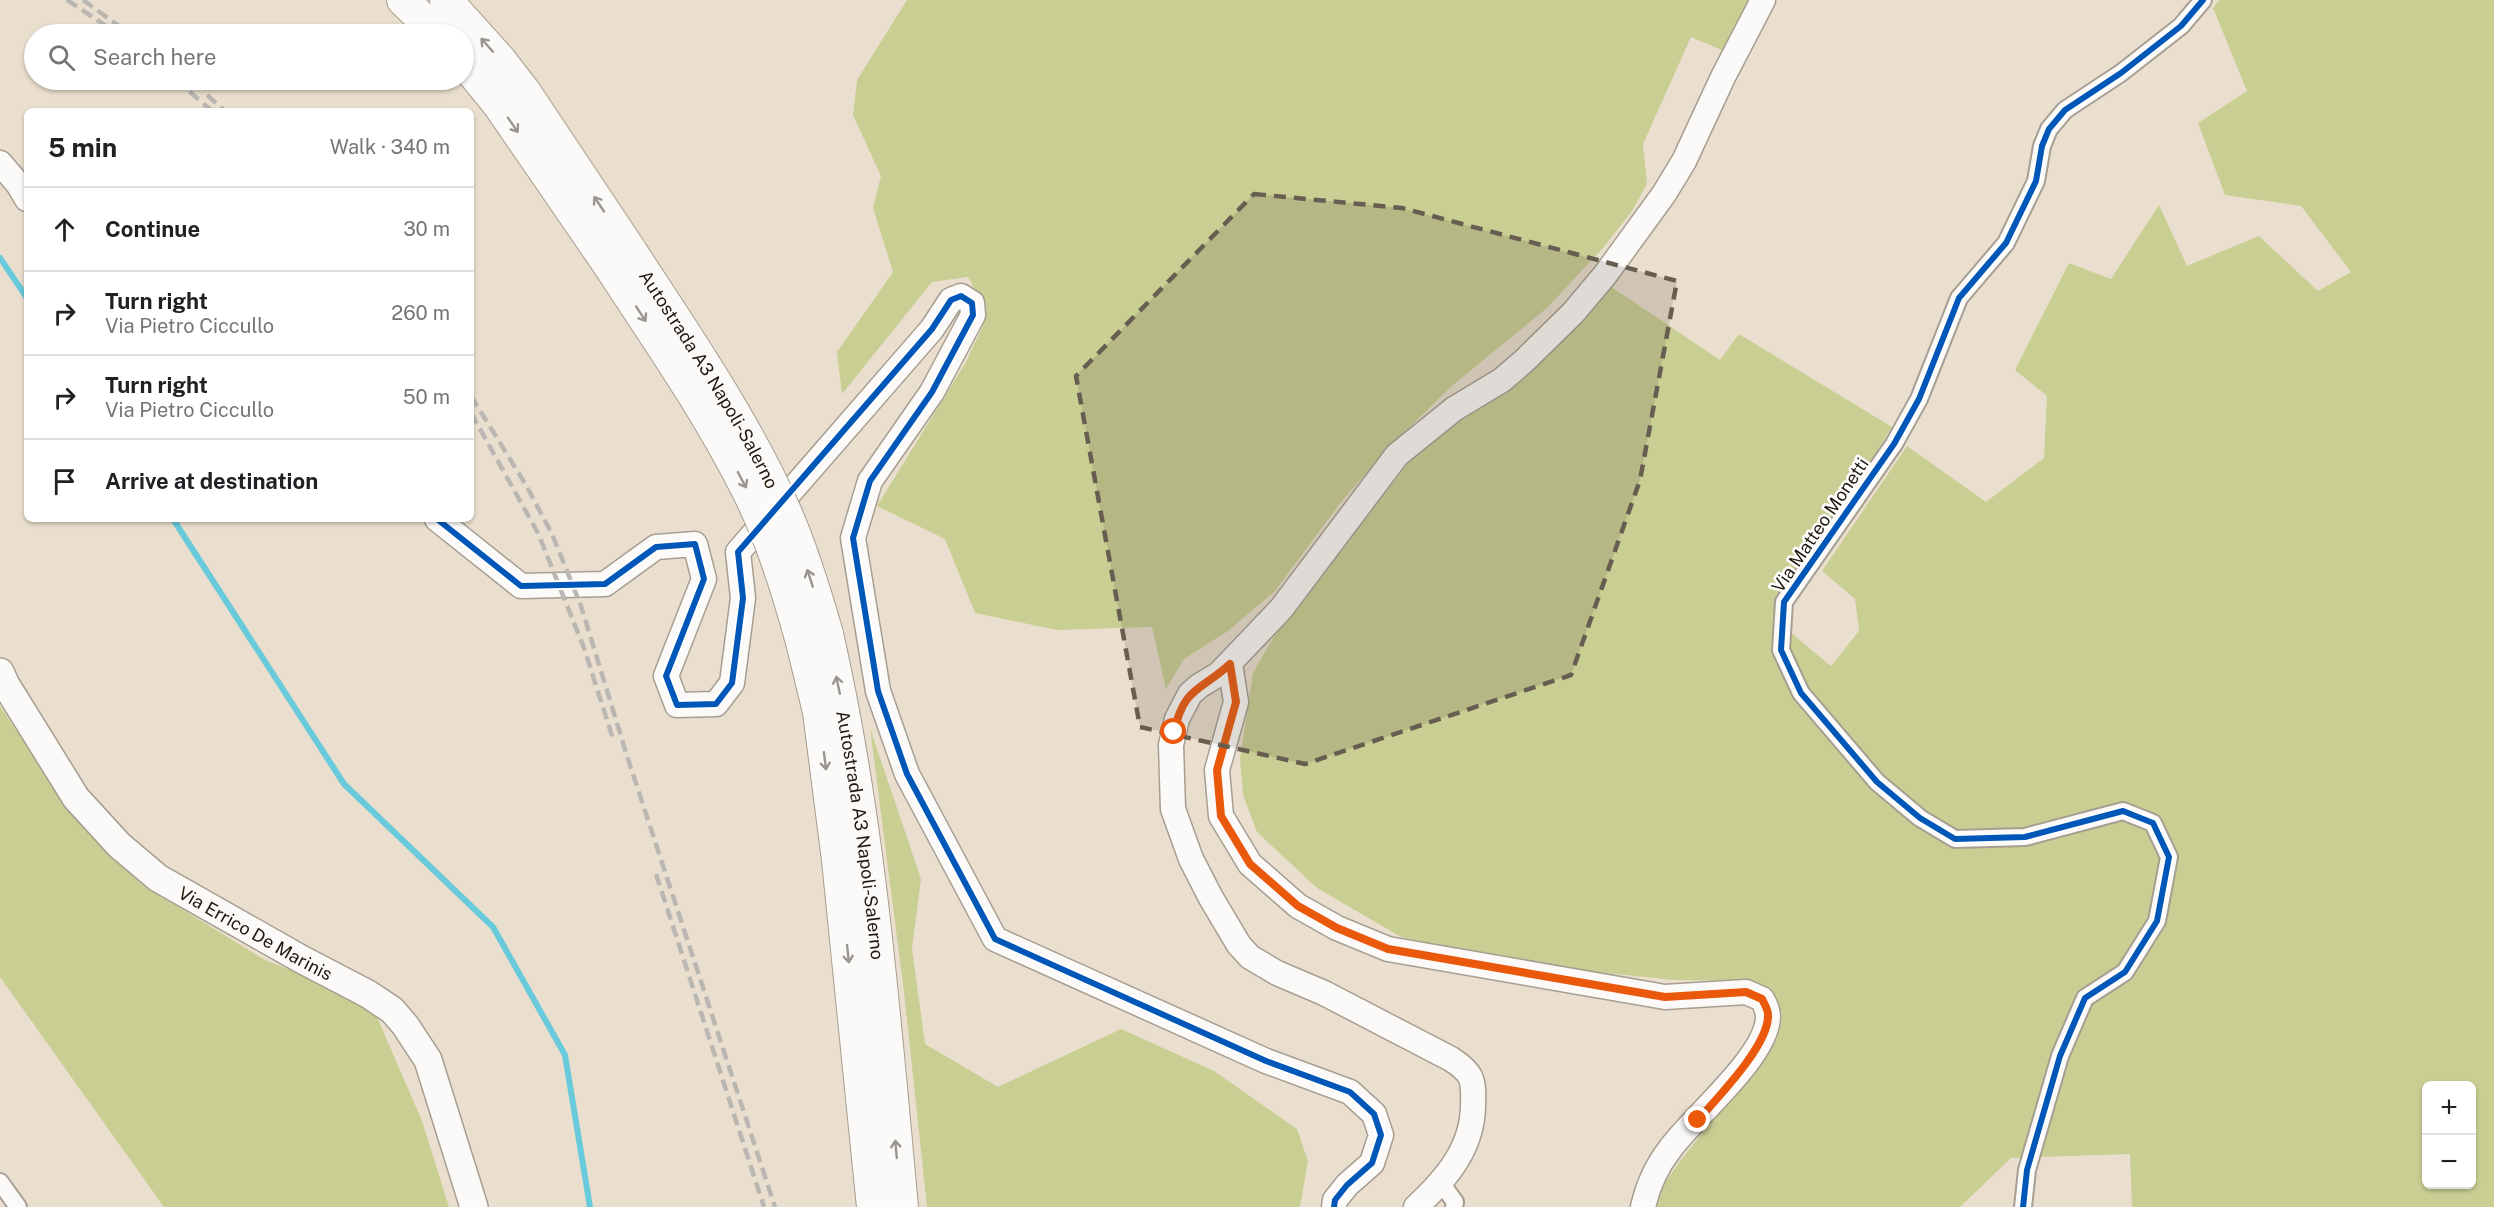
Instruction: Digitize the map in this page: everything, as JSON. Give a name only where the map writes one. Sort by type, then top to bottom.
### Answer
[{"type":"highway","points":[[404,0],[428,24]]},
{"type":"highway","name":"Autostrada A3 Napoli-Salerno","points":[[446,0],[468,24]]},
{"type":"highway","name":"Autostrada A3 Napoli-Salerno","points":[[474,31],[501,60],[524,91],[620,259],[750,496],[780,569],[815,638],[845,718],[865,843],[902,1207]]},
{"type":"highway","name":"Autostrada A3 Napoli-Salerno","points":[[474,74],[620,259]]},
{"type":"highway","name":"Autostrada A3 Napoli-Salerno","points":[[815,638],[819,712],[838,860],[873,1207]]},
{"type":"main road","name":"Via Errico De Marinis","points":[[0,672],[76,798],[119,845],[142,865],[158,878],[301,960],[368,994],[392,1010],[428,1060],[474,1207]]},
{"type":"street","points":[[1416,1207],[1441,1184],[1466,1143],[1474,1094],[1472,1078],[1465,1068],[1324,993],[1277,973],[1250,957],[1239,945],[1191,859],[1173,809],[1171,745],[1177,719],[1190,694],[1230,664],[1281,609],[1397,455],[1454,409],[1502,380],[1524,361],[1573,314],[1605,275],[1651,213],[1684,161],[1723,77],[1764,0]]},
{"type":"street","name":"Via Matteo Monetti","points":[[2023,1207],[2027,1170],[2060,1056],[2085,998],[2125,972],[2157,921],[2169,857],[2153,823],[2123,811],[2025,837],[1954,839],[1920,818],[1877,782],[1801,693],[1781,650],[1784,602],[1894,444],[1919,399],[1959,298],[2006,243],[2036,181],[2042,146],[2049,129],[2065,110],[2121,73],[2181,26],[2203,0]]},
{"type":"street","points":[[0,163],[24,194]]},
{"type":"street","points":[[441,522],[521,586],[605,584],[656,547],[695,544],[704,579],[666,676],[677,705],[716,704],[732,683],[743,598],[738,552],[932,329],[951,300],[962,296],[972,303],[973,315],[932,392],[870,482],[853,538],[878,690],[907,774],[995,939],[1266,1061],[1350,1092],[1374,1114],[1381,1135],[1372,1163],[1347,1185],[1335,1200],[1334,1207]]},
{"type":"street","points":[[1230,664],[1236,702],[1217,770],[1221,816],[1250,864],[1298,906],[1337,928],[1388,949],[1665,997],[1746,992],[1762,999],[1768,1016],[1764,1032],[1751,1055],[1731,1083],[1672,1146],[1651,1179],[1643,1207]]},
{"type":"street","points":[[0,1182],[18,1207]]},
{"type":"street","points":[[1441,1184],[1455,1202],[1455,1207]]},
{"type":"highlighted area","points":[[1254,194],[1402,208],[1677,281],[1640,480],[1571,675],[1305,764],[1140,727],[1076,376]]},
{"type":"green space","points":[[907,0],[1750,0],[1726,52],[1691,37],[1643,144],[1647,184],[1632,211],[1603,248],[1547,308],[1453,385],[1388,448],[1341,502],[1275,591],[1228,631],[1184,659],[1166,689],[1152,627],[1057,630],[975,613],[945,539],[877,506],[966,362],[983,326],[979,297],[968,277],[932,282],[842,394],[837,352],[893,272],[873,208],[881,176],[853,115],[857,80]]},
{"type":"green space","points":[[2219,0],[2494,0],[2494,1207],[2132,1207],[2130,1154],[2011,1158],[1960,1207],[1656,1207],[1660,1190],[1680,1161],[1777,1040],[1782,1013],[1771,991],[1751,981],[1674,980],[1528,965],[1401,937],[1317,888],[1257,832],[1243,795],[1240,758],[1253,673],[1273,638],[1420,448],[1607,284],[1720,360],[1739,334],[1892,427],[1772,617],[1831,666],[1859,631],[1855,599],[1822,571],[1907,446],[1986,502],[2044,458],[2047,396],[2015,370],[2069,263],[2111,279],[2159,205],[2187,266],[2259,236],[2318,291],[2351,272],[2301,206],[2225,195],[2198,123],[2247,91],[2213,8]]},
{"type":"green space","points":[[0,706],[74,815],[141,884],[265,960],[301,974],[374,1010],[422,1121],[449,1207],[164,1207],[0,977]]},
{"type":"green space","points":[[870,728],[921,879],[912,949],[925,1044],[998,1087],[1121,1029],[1214,1071],[1297,1129],[1308,1161],[1300,1207],[927,1207],[904,992]]},
{"type":"waterway","points":[[0,258],[24,294]]},
{"type":"waterway","points":[[175,522],[344,784],[493,927],[565,1055],[590,1207]]},
{"type":"railway","points":[[67,0],[103,24]]},
{"type":"railway","points":[[83,0],[116,24]]},
{"type":"railway","points":[[188,90],[209,108]]},
{"type":"railway","points":[[207,95],[222,108]]},
{"type":"railway","points":[[474,401],[526,485],[552,534],[581,606],[628,759],[775,1207]]},
{"type":"railway","points":[[474,418],[538,533],[584,648],[614,742]]},
{"type":"railway","points":[[656,874],[764,1207]]},
{"type":"cycle path","points":[[2023,1207],[2027,1170],[2060,1056],[2085,998],[2125,972],[2157,921],[2169,857],[2153,823],[2123,811],[2025,837],[1955,839],[1920,818],[1877,782],[1801,693],[1781,650],[1784,602],[1894,444],[1919,399],[1959,298],[2006,243],[2036,181],[2042,146],[2049,129],[2065,110],[2121,73],[2181,26],[2203,0]]},
{"type":"cycle path","points":[[441,522],[521,586],[605,584],[656,547],[695,544],[704,579],[666,676],[677,705],[716,704],[732,683],[743,598],[738,552],[932,329],[951,300],[961,296],[972,303],[973,315],[932,392],[870,481],[853,538],[878,691],[907,774],[995,939],[1266,1061],[1350,1092],[1374,1114],[1381,1135],[1372,1163],[1347,1185],[1335,1200],[1334,1207]]},
{"type":"route","points":[[1174,732],[1177,719],[1190,694],[1230,664],[1236,702],[1217,770],[1221,816],[1250,864],[1259,873],[1298,906],[1337,928],[1388,949],[1665,997],[1746,992],[1762,999],[1768,1016],[1764,1032],[1731,1083],[1698,1120]]}]
